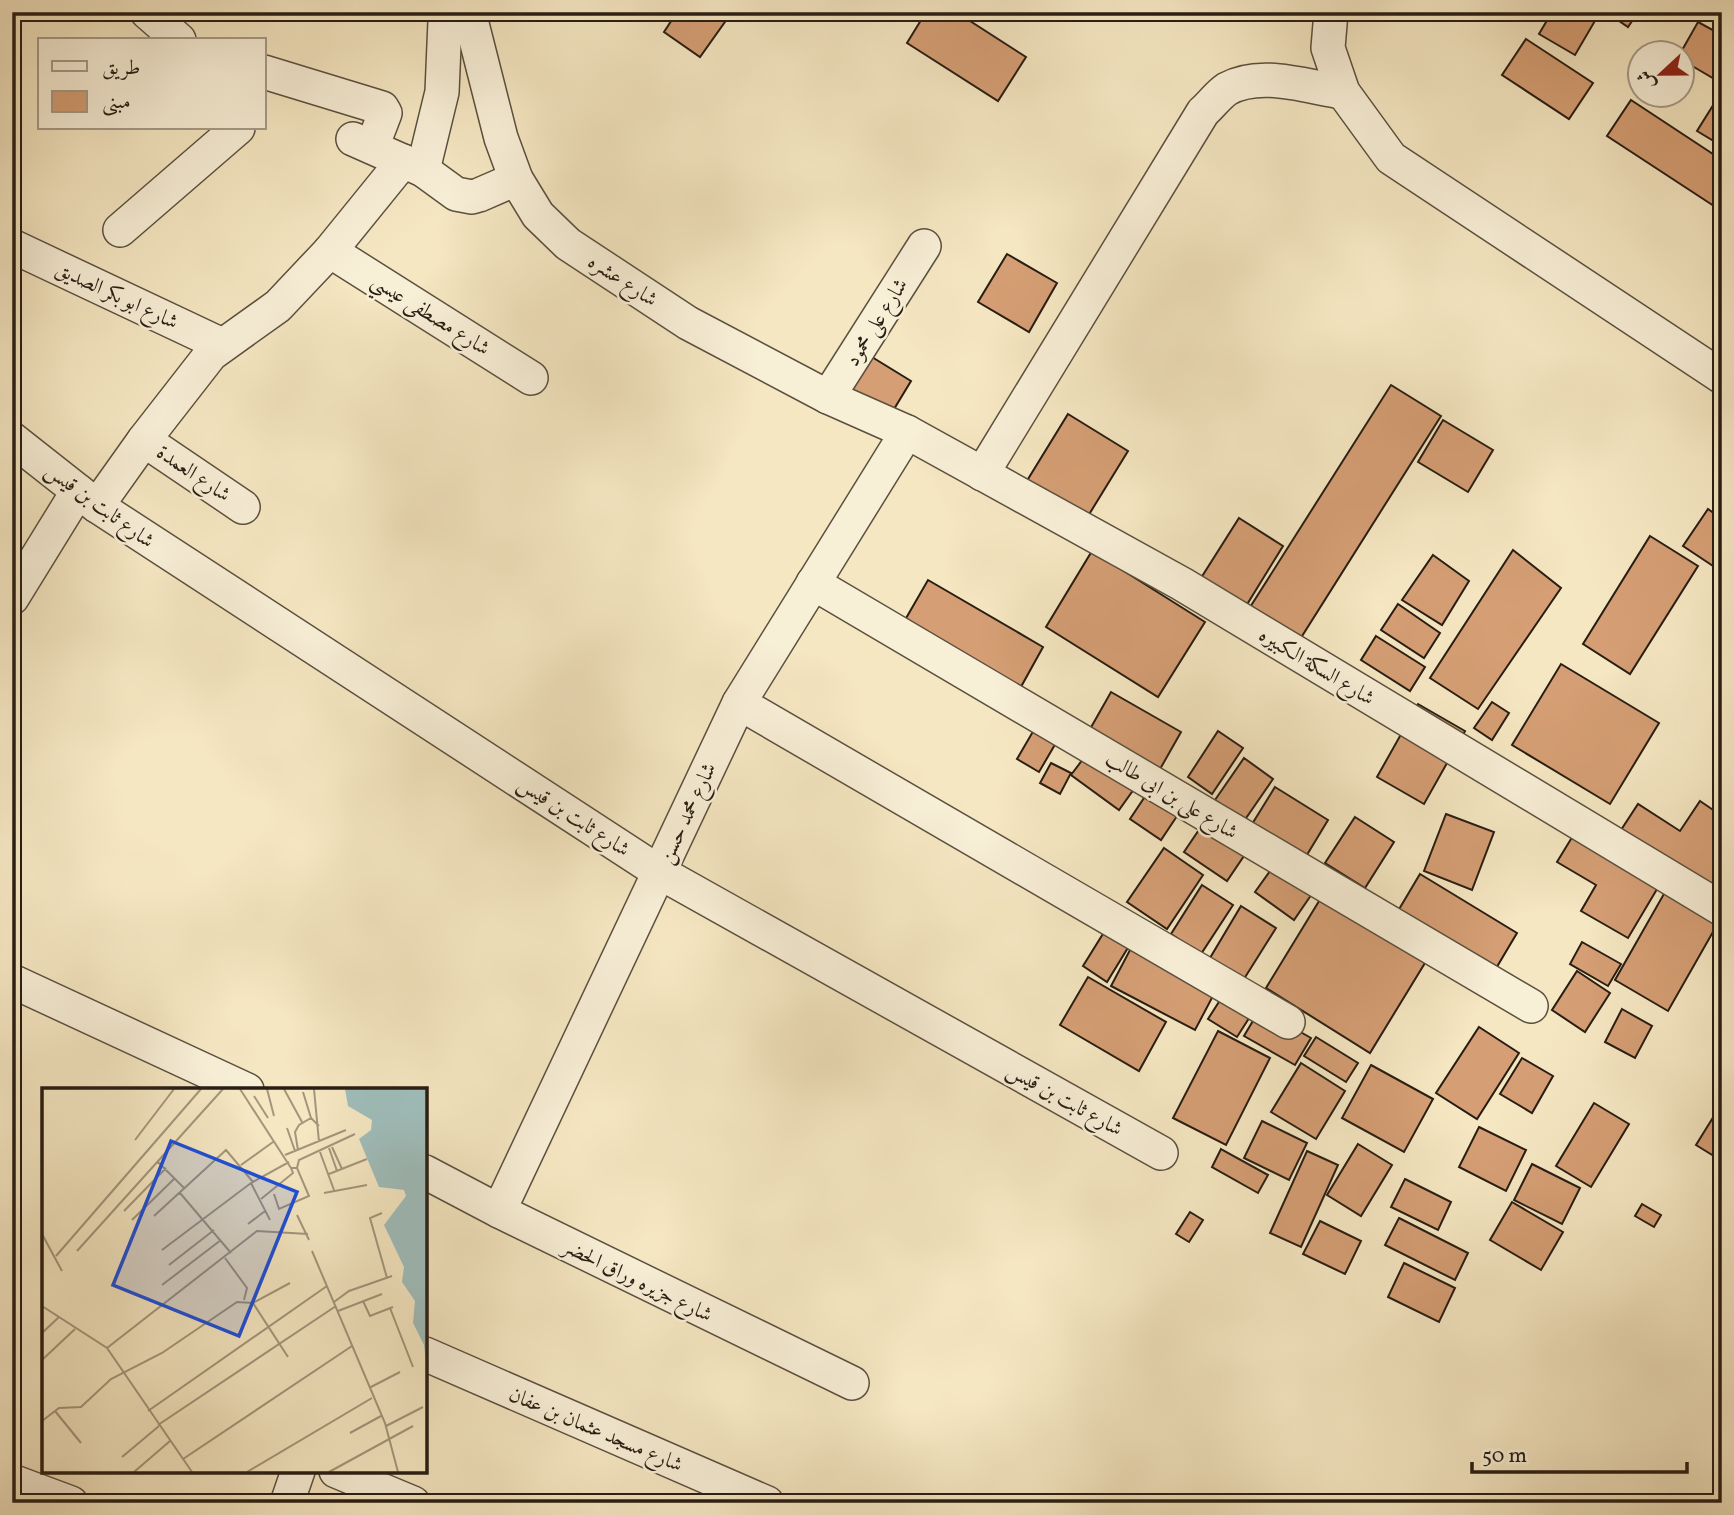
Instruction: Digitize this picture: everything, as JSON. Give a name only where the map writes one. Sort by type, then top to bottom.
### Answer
[{"type":"street","points":[[147,12],[176,38]]},
{"type":"street","points":[[1331,12],[1328,48],[1343,92],[1391,158],[1722,377]]},
{"type":"street","points":[[12,598],[87,499],[144,440],[211,354],[278,306],[413,166],[442,92],[457,16]]},
{"type":"street","name":"شارع عشره","points":[[457,16],[516,179],[538,215],[568,244],[688,323],[828,397],[907,432]]},
{"type":"street","points":[[266,73],[382,108],[384,113],[362,143],[413,166],[456,194],[479,195],[516,179]]},
{"type":"street","points":[[982,474],[1203,112],[1225,90],[1246,81],[1267,80],[1343,92]]},
{"type":"street","points":[[120,230],[236,130]]},
{"type":"street","name":"شارع ابو بكر الصديق","points":[[12,246],[222,345]]},
{"type":"street","name":"شارع على محمود","points":[[828,397],[924,246]]},
{"type":"street","name":"شارع مصطفى عيسي","points":[[330,251],[531,378]]},
{"type":"street","name":"شارع السكة الكبيره","points":[[907,432],[1182,584],[1722,909]]},
{"type":"street","name":"شارع محمد حسن","points":[[499,1212],[738,703],[907,432]]},
{"type":"street","name":"شارع ثابت بن قيس","points":[[12,439],[87,499],[659,872],[1161,1153]]},
{"type":"street","name":"شارع العمدة","points":[[144,440],[243,507]]},
{"type":"street","name":"شارع على بن ابى طالب","points":[[813,583],[1531,1006]]},
{"type":"street","points":[[738,703],[1288,1022]]},
{"type":"street","points":[[12,981],[243,1088]]},
{"type":"street","name":"شارع جزيره وراق الحضر","points":[[428,1179],[852,1383]]},
{"type":"street","name":"شارع مسجد عثمان بن عفان","points":[[427,1355],[767,1503]]},
{"type":"street","points":[[287,1503],[297,1473]]},
{"type":"street","points":[[341,1473],[414,1503]]},
{"type":"street","points":[[12,1481],[71,1503]]},
{"type":"building","points":[[677,12],[732,12],[700,57],[664,32]]},
{"type":"building","points":[[926,12],[956,12],[1026,57],[998,101],[907,43]]},
{"type":"building","points":[[1552,12],[1599,14],[1575,55],[1539,34]]},
{"type":"building","points":[[1606,12],[1638,12],[1628,27]]},
{"type":"building","points":[[1698,22],[1722,35],[1722,70],[1716,80],[1696,68],[1696,38],[1689,38]]},
{"type":"building","points":[[1526,39],[1593,83],[1569,119],[1502,75]]},
{"type":"building","points":[[1722,91],[1722,146],[1697,131]]},
{"type":"building","points":[[1626,108],[1643,108],[1722,160],[1722,202],[1717,208],[1607,136]]},
{"type":"building","points":[[1007,254],[1057,283],[1029,332],[978,302]]},
{"type":"building","points":[[867,354],[911,381],[891,414],[847,386]]},
{"type":"building","points":[[1391,385],[1441,416],[1297,644],[1247,612]]},
{"type":"building","points":[[1068,414],[1128,451],[1085,521],[1025,484]]},
{"type":"building","points":[[1443,420],[1493,450],[1468,492],[1418,462]]},
{"type":"building","points":[[1708,509],[1722,519],[1722,572],[1683,546]]},
{"type":"building","points":[[1239,518],[1283,546],[1246,606],[1201,578]]},
{"type":"building","points":[[1650,536],[1698,566],[1630,674],[1583,644]]},
{"type":"building","points":[[1513,550],[1561,588],[1478,709],[1430,678]]},
{"type":"building","points":[[1092,551],[1205,622],[1158,697],[1046,627]]},
{"type":"building","points":[[1433,555],[1469,581],[1442,625],[1402,600]]},
{"type":"building","points":[[928,580],[1043,647],[1017,694],[901,627]]},
{"type":"building","points":[[1398,604],[1440,633],[1424,658],[1381,630]]},
{"type":"building","points":[[1376,636],[1425,667],[1410,691],[1361,660]]},
{"type":"building","points":[[1561,664],[1659,723],[1610,804],[1512,745]]},
{"type":"building","points":[[1111,692],[1181,732],[1155,778],[1085,738]]},
{"type":"building","points":[[1492,702],[1509,713],[1492,740],[1474,728]]},
{"type":"building","points":[[1418,704],[1465,731],[1424,804],[1377,777]]},
{"type":"building","points":[[1042,716],[1064,729],[1039,772],[1017,759]]},
{"type":"building","points":[[1218,731],[1243,748],[1212,794],[1188,777]]},
{"type":"building","points":[[1092,747],[1139,782],[1119,810],[1071,775]]},
{"type":"building","points":[[1244,758],[1273,779],[1244,821],[1215,800]]},
{"type":"building","points":[[1051,763],[1071,773],[1060,794],[1040,783]]},
{"type":"building","points":[[1154,783],[1185,804],[1161,840],[1130,819]]},
{"type":"building","points":[[1275,787],[1328,820],[1302,863],[1249,829]]},
{"type":"building","points":[[1700,801],[1722,816],[1722,874],[1712,890],[1621,830],[1638,804],[1680,831]]},
{"type":"building","points":[[1446,814],[1494,832],[1472,890],[1424,871]]},
{"type":"building","points":[[1355,817],[1394,842],[1365,888],[1325,863]]},
{"type":"building","points":[[1207,818],[1250,847],[1227,881],[1184,852]]},
{"type":"building","points":[[1574,834],[1660,884],[1628,938],[1581,911],[1596,885],[1557,862]]},
{"type":"building","points":[[1164,848],[1203,875],[1167,929],[1127,902]]},
{"type":"building","points":[[1280,857],[1318,885],[1294,920],[1255,892]]},
{"type":"building","points":[[1420,874],[1517,933],[1495,970],[1398,911]]},
{"type":"building","points":[[1202,885],[1233,905],[1201,954],[1171,934]]},
{"type":"building","points":[[1669,885],[1722,916],[1668,1011],[1615,980]]},
{"type":"building","points":[[1324,893],[1428,958],[1370,1053],[1266,988]]},
{"type":"building","points":[[1241,906],[1276,928],[1244,979],[1210,958]]},
{"type":"building","points":[[1116,913],[1140,928],[1107,982],[1083,966]]},
{"type":"building","points":[[1140,931],[1224,975],[1195,1030],[1111,986]]},
{"type":"building","points":[[1582,942],[1621,964],[1608,986],[1570,964]]},
{"type":"building","points":[[1577,971],[1610,993],[1585,1032],[1552,1010]]},
{"type":"building","points":[[1088,977],[1166,1022],[1139,1071],[1060,1025]]},
{"type":"building","points":[[1231,983],[1260,1001],[1237,1037],[1208,1019]]},
{"type":"building","points":[[1260,1009],[1311,1038],[1295,1065],[1244,1036]]},
{"type":"building","points":[[1622,1009],[1652,1026],[1635,1058],[1605,1042]]},
{"type":"building","points":[[1479,1027],[1519,1053],[1477,1119],[1436,1093]]},
{"type":"building","points":[[1218,1031],[1270,1058],[1226,1145],[1173,1118]]},
{"type":"building","points":[[1316,1037],[1358,1063],[1346,1082],[1304,1056]]},
{"type":"building","points":[[1522,1058],[1553,1076],[1532,1113],[1500,1094]]},
{"type":"building","points":[[1301,1063],[1345,1091],[1316,1139],[1271,1112]]},
{"type":"building","points":[[1371,1065],[1433,1099],[1404,1152],[1342,1118]]},
{"type":"building","points":[[1594,1103],[1629,1124],[1591,1187],[1556,1166]]},
{"type":"building","points":[[1722,1103],[1722,1161],[1696,1145]]},
{"type":"building","points":[[1262,1121],[1307,1143],[1289,1180],[1244,1158]]},
{"type":"building","points":[[1479,1127],[1526,1150],[1506,1191],[1459,1167]]},
{"type":"building","points":[[1358,1144],[1392,1165],[1361,1216],[1327,1195]]},
{"type":"building","points":[[1221,1149],[1268,1175],[1258,1193],[1212,1167]]},
{"type":"building","points":[[1307,1151],[1338,1165],[1301,1247],[1270,1233]]},
{"type":"building","points":[[1532,1164],[1580,1188],[1562,1224],[1514,1200]]},
{"type":"building","points":[[1405,1179],[1451,1202],[1438,1230],[1391,1207]]},
{"type":"building","points":[[1512,1202],[1563,1232],[1541,1270],[1490,1240]]},
{"type":"building","points":[[1642,1204],[1661,1215],[1654,1227],[1635,1216]]},
{"type":"building","points":[[1190,1212],[1203,1220],[1189,1242],[1176,1234]]},
{"type":"building","points":[[1399,1218],[1468,1253],[1455,1280],[1385,1245]]},
{"type":"building","points":[[1320,1221],[1361,1241],[1345,1274],[1303,1254]]},
{"type":"building","points":[[1404,1263],[1455,1288],[1439,1322],[1388,1297]]}]
